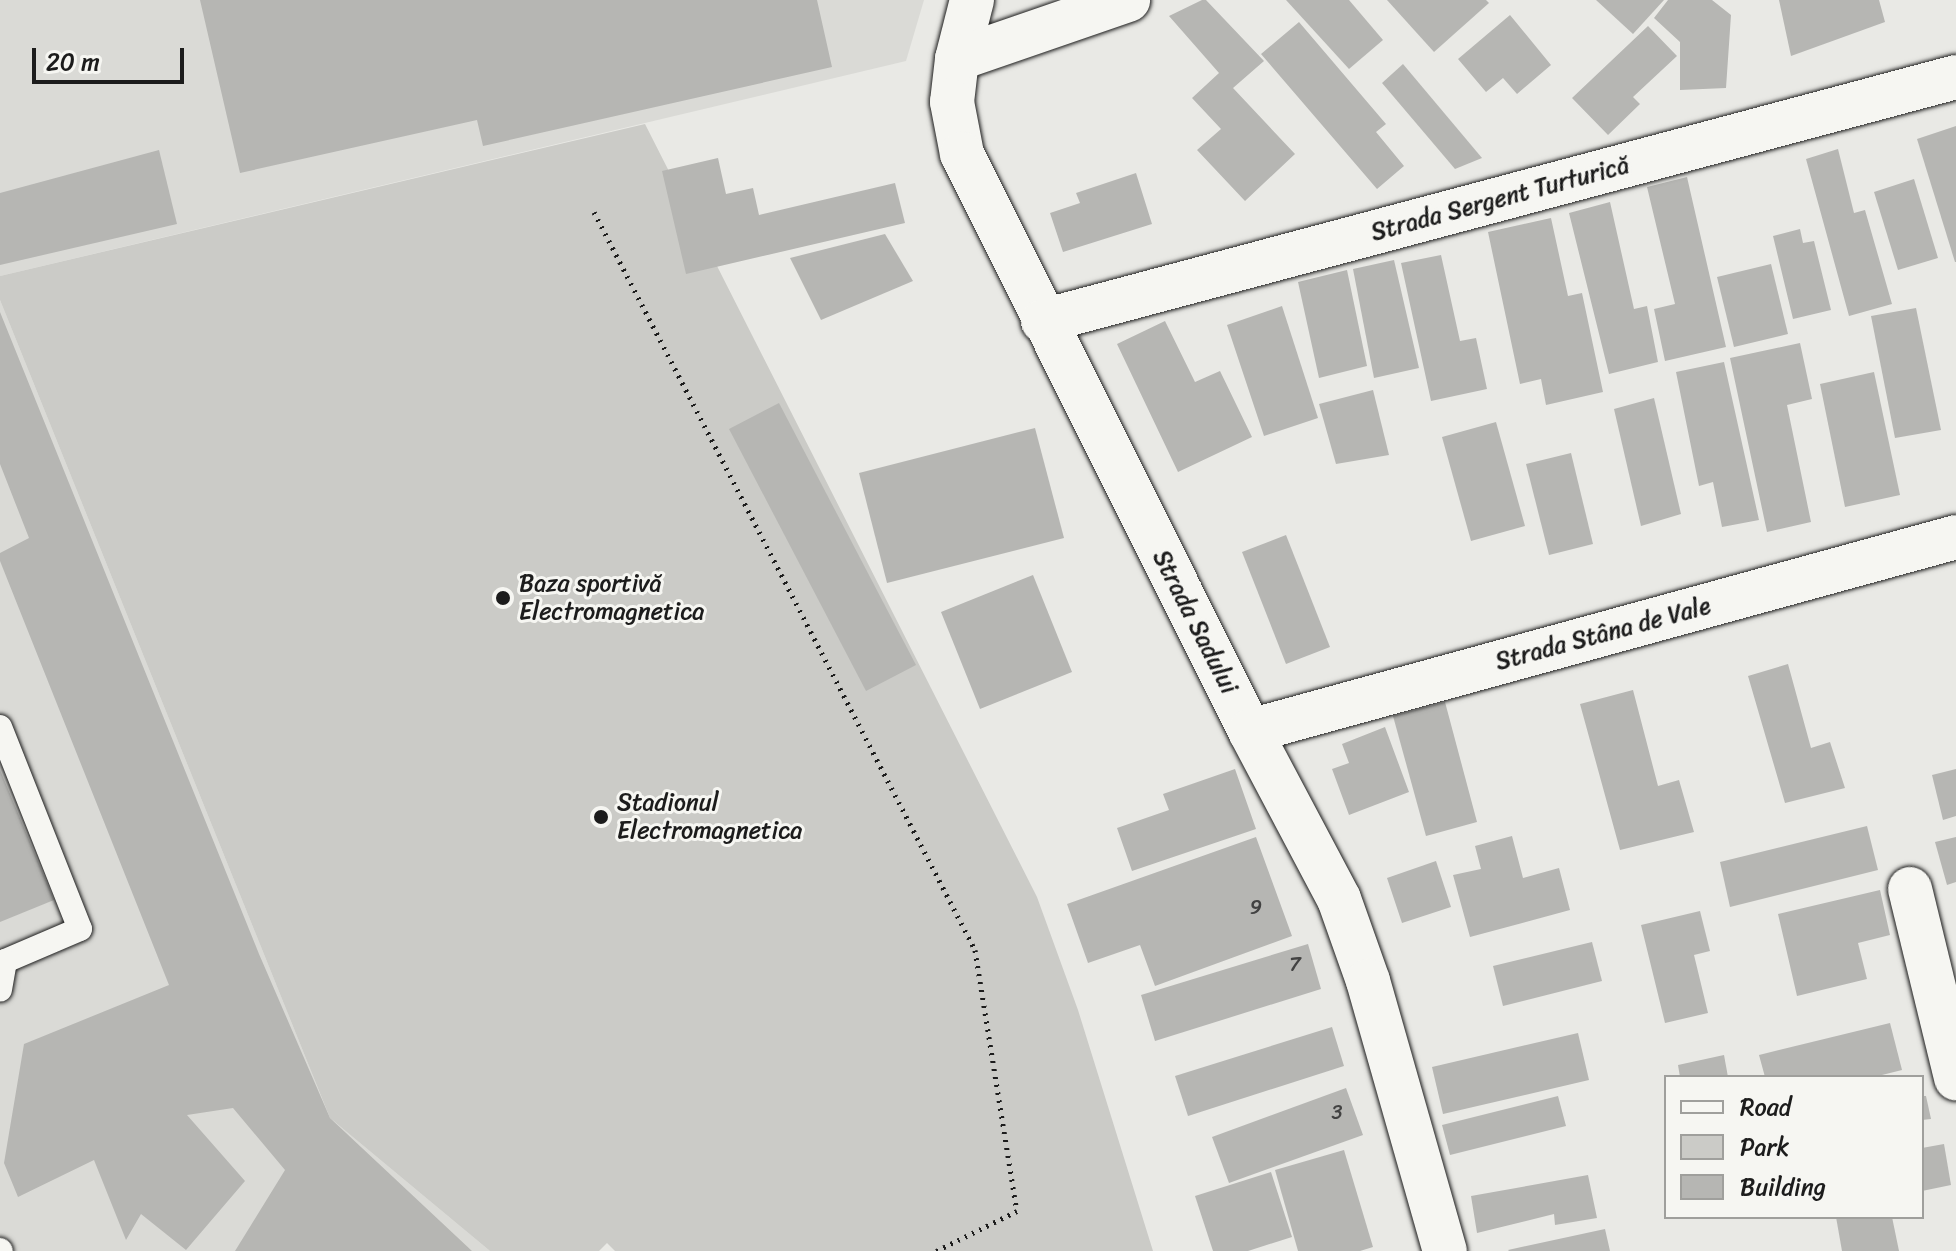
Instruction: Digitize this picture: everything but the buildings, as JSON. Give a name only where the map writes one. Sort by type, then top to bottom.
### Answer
[{"type":"street","name":"Strada Sadului","points":[[972,0],[957,59],[952,102],[962,154],[1250,731],[1339,899],[1356,944],[1445,1251]]},
{"type":"street","points":[[957,59],[1128,0]]},
{"type":"street","name":"Strada Sergent Turturică","points":[[1043,321],[1956,77]]},
{"type":"street","name":"Strada Stâna de Vale","points":[[1250,731],[1956,537]]},
{"type":"street","points":[[1910,889],[1956,1078]]},
{"type":"lane","points":[[0,727],[80,929],[5,961],[0,990]]},
{"type":"path","points":[[594,212],[975,950],[1017,1211],[936,1251]]},
{"type":"shaded area","points":[[0,0],[924,0],[906,61],[0,276]]},
{"type":"shaded area","points":[[0,300],[330,1118],[490,1251],[0,1251]]},
{"type":"green space","name":"Baza sportivă Electromagnetica","points":[[645,124],[1037,897],[1078,1010],[1153,1251],[615,1251],[607,1243],[599,1251],[490,1251],[330,1118],[0,300],[0,276]]},
{"type":"place","name":"Baza sportivă Electromagnetica","points":[[503,598]]},
{"type":"place","name":"Stadionul Electromagnetica","points":[[601,817]]}]
